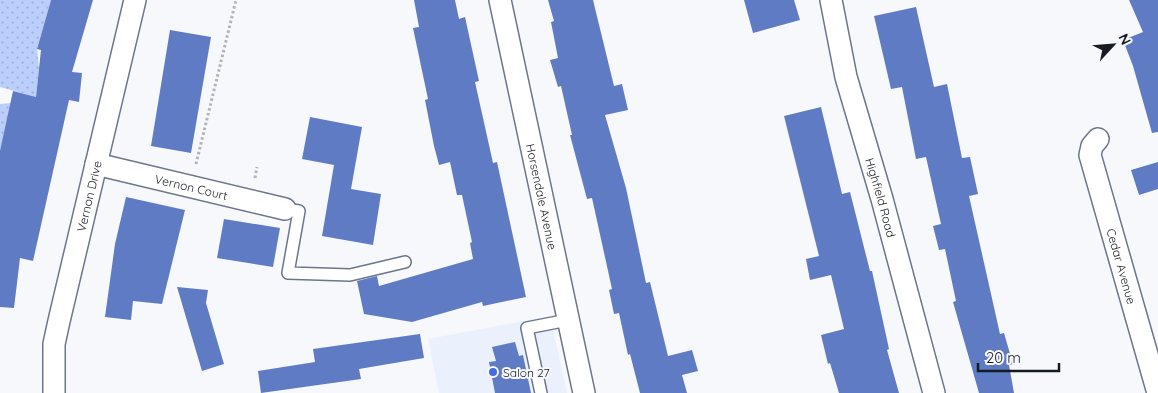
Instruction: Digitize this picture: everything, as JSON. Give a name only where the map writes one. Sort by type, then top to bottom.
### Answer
[{"type":"street","name":"Vernon Drive","points":[[54,393],[54,344],[135,0]]},
{"type":"street","name":"Horsendale Avenue","points":[[500,0],[584,393]]},
{"type":"street","name":"Highfield Road","points":[[830,0],[846,77],[882,198],[934,393]]},
{"type":"street","name":"Cedar Avenue","points":[[1098,139],[1092,146],[1090,155],[1158,393]]},
{"type":"street","name":"Vernon Court","points":[[96,164],[285,209]]},
{"type":"lane","points":[[285,209],[299,211],[288,273],[350,275],[405,262]]},
{"type":"lane","points":[[541,393],[528,328],[568,320]]},
{"type":"path","points":[[191,186],[236,0]]},
{"type":"shaded area","points":[[0,0],[51,0],[37,48],[39,68],[36,97],[0,87]]},
{"type":"shaded area","points":[[11,103],[0,176],[0,104]]},
{"type":"shaded area","points":[[550,316],[567,393],[439,393],[428,339]]},
{"type":"building","points":[[51,0],[93,0],[72,72],[82,73],[79,102],[69,100],[33,261],[20,258],[14,308],[0,307],[0,151],[13,91],[36,97],[41,50],[37,49]]},
{"type":"building","points":[[414,0],[455,0],[459,19],[465,17],[479,81],[475,82],[493,163],[497,162],[526,297],[483,306],[482,302],[412,322],[364,314],[357,281],[377,276],[379,286],[473,259],[470,243],[472,242],[462,195],[457,195],[450,162],[439,165],[434,146],[425,100],[428,99],[413,28],[419,27]]},
{"type":"building","points":[[548,0],[593,0],[614,86],[622,84],[628,110],[605,115],[626,188],[646,283],[650,282],[668,356],[692,350],[698,371],[682,375],[687,393],[640,393],[630,354],[628,355],[619,313],[614,314],[609,290],[612,289],[592,198],[587,199],[570,135],[572,135],[561,86],[558,87],[550,60],[558,58],[551,22],[554,21]]},
{"type":"building","points":[[744,0],[794,0],[800,20],[753,33]]},
{"type":"building","points":[[1129,0],[1158,0],[1158,132],[1152,133],[1133,66],[1123,40],[1143,32]]},
{"type":"building","points":[[916,7],[934,87],[947,84],[962,158],[970,157],[978,194],[969,196],[1000,334],[1004,333],[1013,364],[1009,365],[1014,393],[979,393],[953,302],[956,301],[945,249],[939,250],[933,226],[941,224],[926,157],[916,159],[902,87],[891,89],[874,16]]},
{"type":"building","points":[[170,30],[211,37],[191,153],[151,146]]},
{"type":"building","points":[[821,107],[842,194],[850,192],[870,271],[872,271],[889,349],[887,350],[899,393],[839,393],[830,363],[828,364],[821,335],[844,329],[831,275],[810,280],[806,259],[819,256],[784,116]]},
{"type":"building","points":[[310,117],[362,127],[351,189],[381,194],[373,245],[322,236],[334,165],[302,159]]},
{"type":"building","points":[[1158,162],[1158,189],[1139,195],[1131,170]]},
{"type":"building","points":[[126,197],[185,210],[162,304],[133,301],[131,320],[105,317],[115,244]]},
{"type":"building","points":[[224,219],[280,228],[273,267],[217,258]]},
{"type":"building","points":[[177,287],[208,290],[206,303],[224,364],[202,371]]},
{"type":"building","points":[[420,334],[424,358],[359,369],[361,379],[261,393],[258,371],[315,362],[313,349]]},
{"type":"building","name":"Salon 27","points":[[515,342],[519,356],[523,355],[531,393],[495,393],[489,362],[496,361],[492,347]]},
{"type":"place","name":"Salon 27","points":[[493,372]]}]
